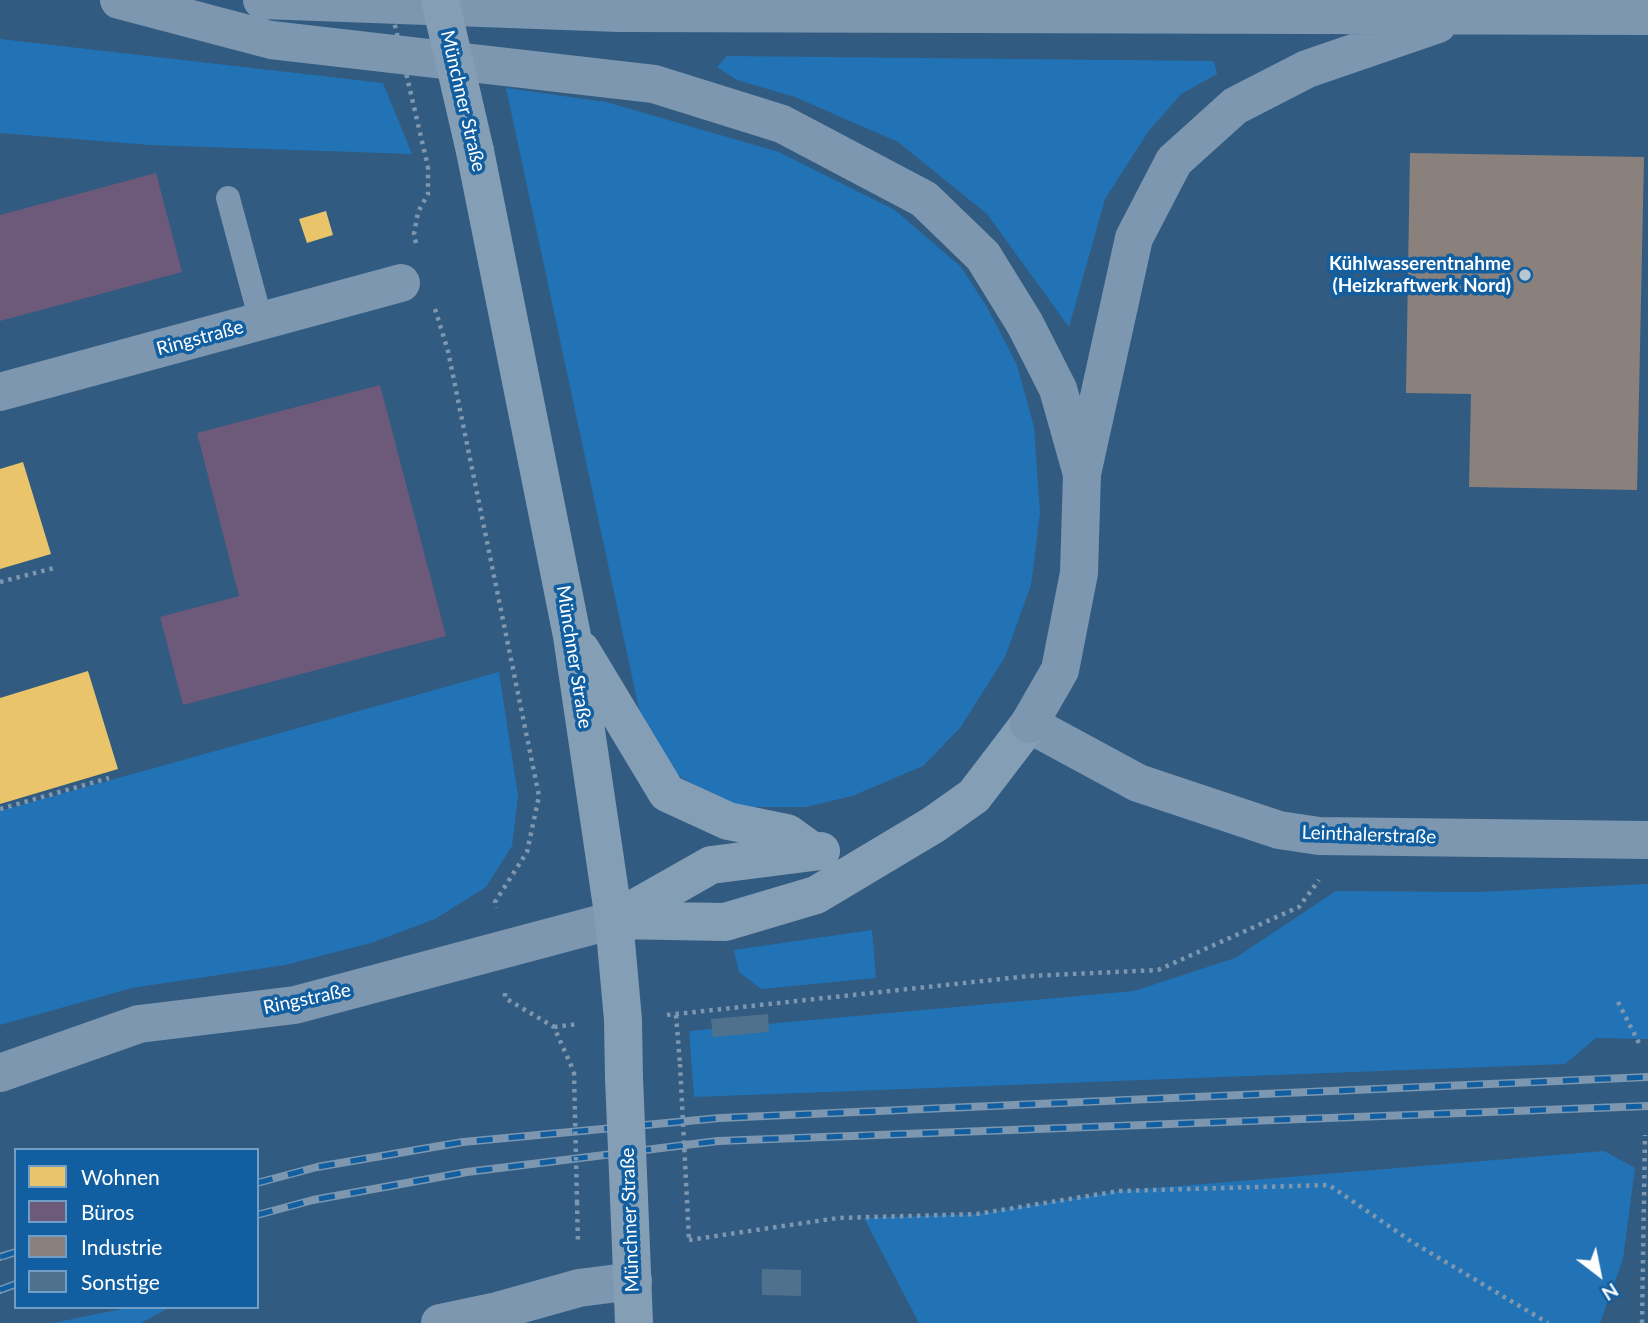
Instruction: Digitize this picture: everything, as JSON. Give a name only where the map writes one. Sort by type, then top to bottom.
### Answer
[{"type":"highway","points":[[119,0],[271,40],[654,84],[782,124],[923,200],[983,257],[1025,324],[1058,389],[1082,474]]},
{"type":"highway","points":[[262,0],[619,13],[1648,16]]},
{"type":"highway","points":[[619,13],[690,0]]},
{"type":"highway","points":[[1329,0],[1348,4],[1365,15]]},
{"type":"highway","points":[[1029,724],[1060,670],[1079,573],[1082,474],[1133,238],[1174,161],[1235,106],[1307,69],[1467,15]]},
{"type":"main road","name":"Münchner Straße","points":[[440,0],[475,151],[572,636],[614,920],[622,1020],[634,1323]]},
{"type":"main road","points":[[572,636],[667,793],[728,821],[788,833],[812,852]]},
{"type":"main road","points":[[614,920],[725,922],[816,895],[933,825],[974,796],[1029,724]]},
{"type":"main road","points":[[614,920],[711,864],[812,852],[891,848]]},
{"type":"street","name":"Ringstraße","points":[[0,392],[261,321],[409,267]]},
{"type":"street","name":"Leinthalerstraße","points":[[1029,724],[1138,783],[1279,830],[1319,836],[1637,841]]},
{"type":"street","name":"Ringstraße","points":[[0,1073],[139,1024],[295,1005],[614,920]]},
{"type":"street","points":[[440,1323],[497,1311],[579,1288],[633,1281]]},
{"type":"lane","points":[[228,198],[261,321]]},
{"type":"path","points":[[389,0],[428,167],[428,194],[418,212],[409,267]]},
{"type":"path","points":[[433,302],[448,351],[539,796],[527,852],[495,902],[503,950],[505,998],[554,1027],[574,1072],[577,1202]]},
{"type":"path","points":[[0,582],[54,568]]},
{"type":"path","points":[[0,809],[108,778]]},
{"type":"path","points":[[622,1020],[1029,976],[1157,970],[1299,907],[1323,875],[1319,836]]},
{"type":"path","points":[[1618,1002],[1641,1047]]},
{"type":"path","points":[[676,1015],[689,1240],[838,1218],[977,1214],[1119,1191],[1329,1185],[1412,1242],[1548,1323]]},
{"type":"path","points":[[1643,1323],[1644,1135]]},
{"type":"shaded area","points":[[0,39],[383,83],[412,154],[150,145],[0,133]]},
{"type":"shaded area","points":[[727,56],[1214,61],[1217,74],[1181,94],[1148,132],[1105,199],[1069,327],[987,214],[898,142],[795,97],[737,80],[717,67]]},
{"type":"shaded area","points":[[506,88],[606,102],[779,152],[895,210],[961,267],[987,307],[1017,365],[1034,427],[1040,513],[1031,585],[1005,657],[960,728],[923,766],[852,796],[806,807],[731,807],[673,772],[642,723]]},
{"type":"shaded area","points":[[499,672],[518,796],[512,846],[486,887],[435,919],[371,943],[285,965],[132,988],[0,1025],[0,811]]},
{"type":"shaded area","points":[[1648,884],[1648,1039],[1596,1038],[1565,1064],[694,1097],[689,1031],[1134,991],[1235,958],[1336,891],[1477,892]]},
{"type":"shaded area","points":[[872,930],[876,978],[761,989],[739,972],[734,950]]},
{"type":"shaded area","points":[[1604,1151],[1635,1168],[1623,1259],[1600,1323],[919,1323],[864,1218],[977,1214],[1119,1191]]},
{"type":"shaded area","points":[[121,1309],[166,1309],[141,1323],[53,1323]]},
{"type":"building: Wohnen","points":[[326,211],[333,235],[307,243],[299,219]]},
{"type":"building: Wohnen","points":[[23,462],[51,554],[0,569],[0,469]]},
{"type":"building: Wohnen","points":[[88,671],[118,769],[0,804],[0,698]]},
{"type":"building: Büros","points":[[156,173],[182,272],[0,321],[0,215]]},
{"type":"building: Büros","points":[[380,385],[446,636],[183,705],[160,617],[239,596],[197,433]]},
{"type":"building: Industrie","name":"Kühlwasserentnahme (Heizkraftwerk Nord)","points":[[1410,153],[1644,157],[1637,490],[1469,487],[1471,394],[1406,393]]},
{"type":"building: Sonstige","points":[[768,1014],[769,1032],[713,1037],[711,1019]]},
{"type":"building: Sonstige","points":[[762,1269],[801,1270],[801,1296],[762,1295]]},
{"type":"railway","points":[[259,1182],[317,1167],[463,1142],[720,1118],[1648,1077]]},
{"type":"railway","points":[[259,1214],[313,1200],[467,1172],[718,1141],[1648,1106]]},
{"type":"railway","points":[[0,1257],[14,1253]]},
{"type":"railway","points":[[0,1290],[14,1285]]},
{"type":"place","name":"Kühlwasserentnahme (Heizkraftwerk Nord)","points":[[1525,275]]}]
